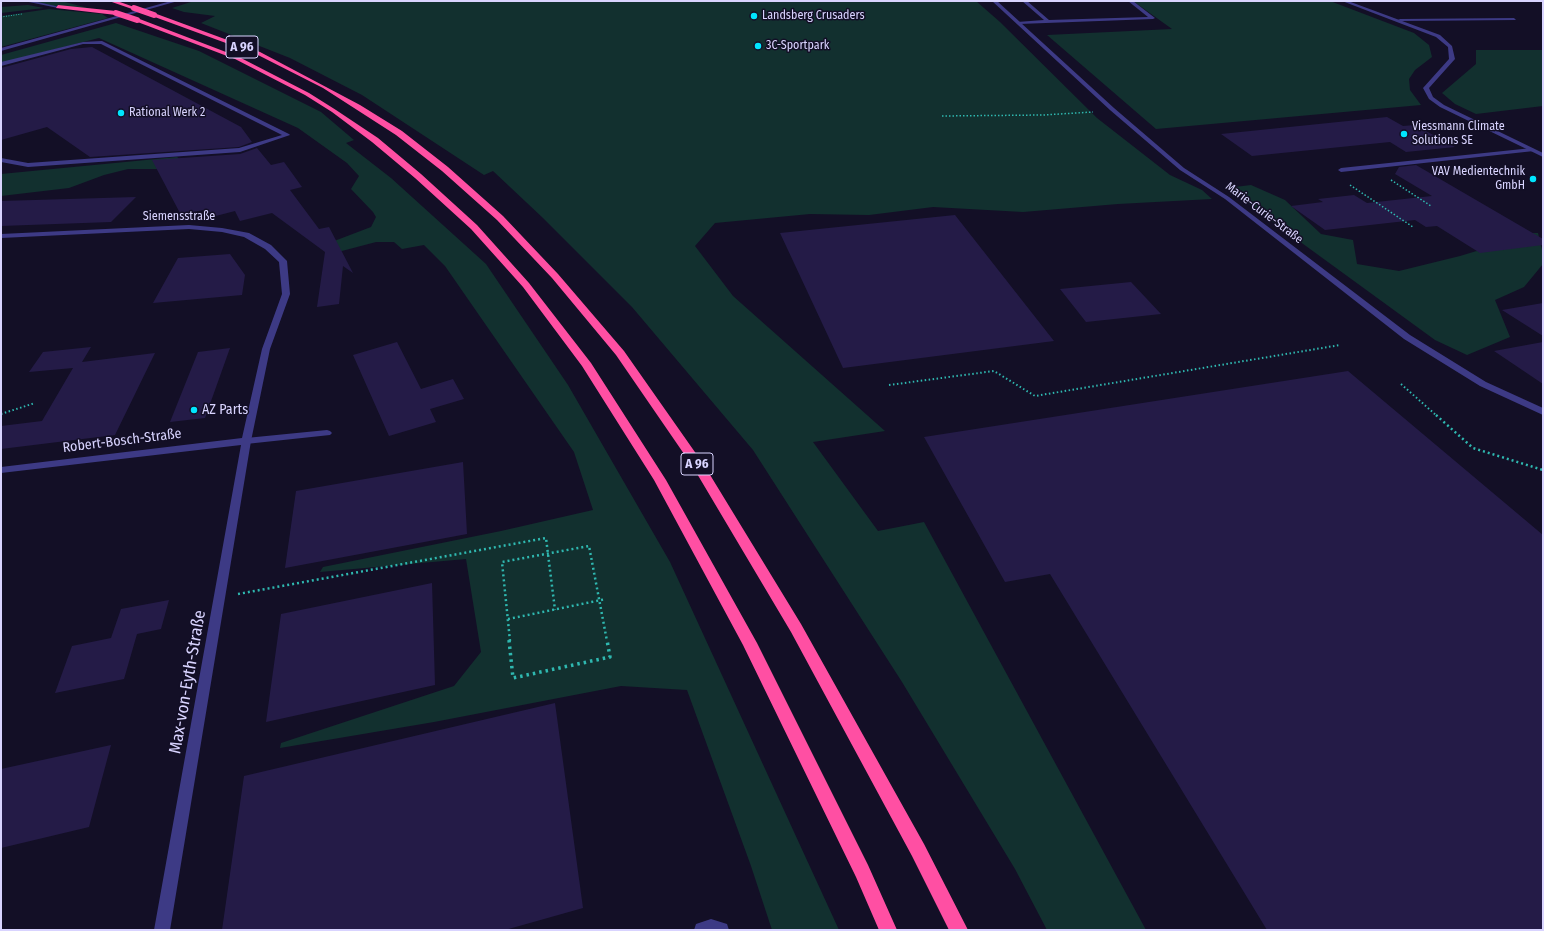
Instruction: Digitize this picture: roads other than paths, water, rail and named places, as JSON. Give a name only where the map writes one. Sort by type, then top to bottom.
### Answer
[{"type":"highway","name":"A 96","points":[[112,1],[258,53],[326,87],[358,106],[399,133],[445,169],[500,218],[555,276],[620,353],[698,465],[800,635],[918,850],[959,930]]},
{"type":"highway","points":[[130,1],[134,8]]},
{"type":"highway","name":"A 96","points":[[86,3],[137,20],[237,58],[307,94],[375,140],[418,176],[474,227],[526,285],[587,366],[660,480],[750,643],[858,864],[888,930]]},
{"type":"highway","points":[[58,8],[116,13]]},
{"type":"street","points":[[26,1],[58,8]]},
{"type":"street","points":[[1,50],[176,1]]},
{"type":"street","name":"Marie-Curie-Straße","points":[[994,1],[1112,109],[1182,169],[1227,198],[1407,337],[1483,384],[1543,412]]},
{"type":"street","points":[[1024,1],[1048,22]]},
{"type":"street","points":[[1019,23],[1154,18],[1130,1]]},
{"type":"street","points":[[1344,1],[1400,20],[1438,36],[1450,46],[1452,59],[1426,88],[1430,98],[1448,109],[1543,155]]},
{"type":"street","points":[[1400,20],[1514,19]]},
{"type":"street","points":[[1,64],[83,43],[102,42],[287,135],[240,150],[28,165],[1,160]]},
{"type":"street","points":[[1341,170],[1532,150]]},
{"type":"street","name":"Siemensstraße","points":[[1,236],[189,227],[222,230],[246,235],[268,247],[283,261],[286,294],[266,349],[246,440]]},
{"type":"street","name":"Robert-Bosch-Straße","points":[[1,470],[246,440],[327,433]]},
{"type":"street","name":"Max-von-Eyth-Straße","points":[[162,930],[246,440]]},
{"type":"street","points":[[702,930],[711,927],[722,930]]},
{"type":"place","name":"Landsberg Crusaders","points":[[754,16]]},
{"type":"place","name":"3C-Sportpark","points":[[758,46]]},
{"type":"place","name":"Rational Werk 2","points":[[121,113]]},
{"type":"place","name":"Viessmann Climate Solutions SE","points":[[1404,134]]},
{"type":"place","name":"VAV Medientechnik GmbH","points":[[1533,179]]},
{"type":"place","name":"AZ Parts","points":[[194,410]]}]
